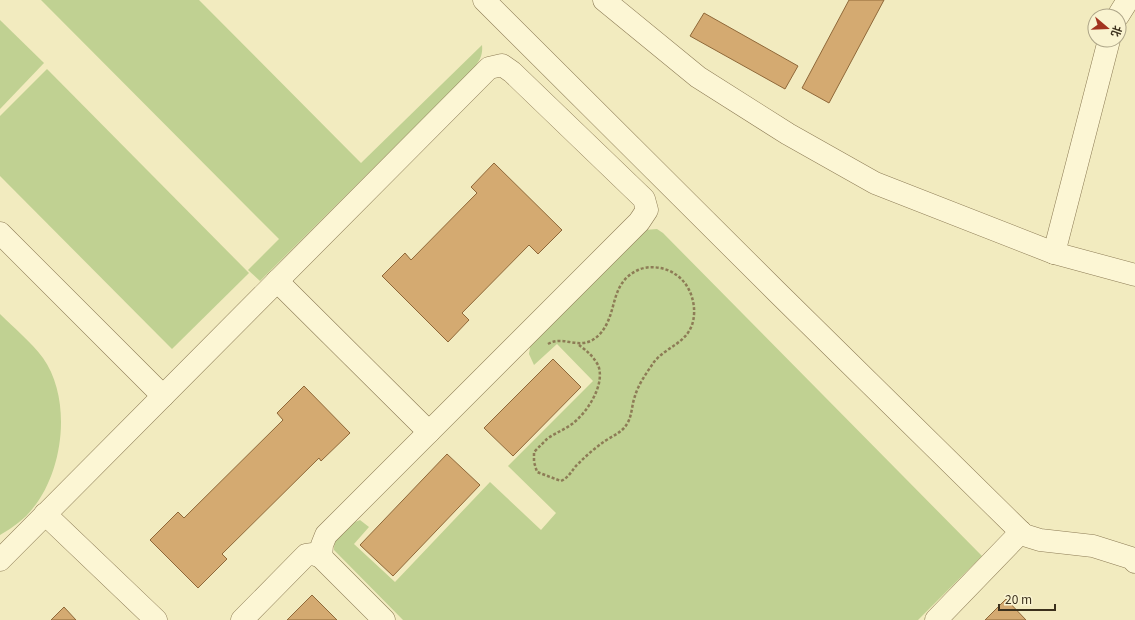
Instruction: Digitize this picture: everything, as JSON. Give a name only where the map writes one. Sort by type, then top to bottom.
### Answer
[{"type":"street","points":[[484,0],[777,292],[1024,535],[1040,540],[1093,546],[1131,558],[1135,562]]},
{"type":"street","points":[[604,0],[698,77],[788,134],[875,183],[1054,253],[1135,275]]},
{"type":"street","points":[[1054,253],[1107,48]]},
{"type":"street","points":[[0,560],[489,68],[502,66],[512,72],[644,199],[647,210],[639,222],[326,535],[322,545],[321,557]]},
{"type":"street","points":[[0,233],[163,396]]},
{"type":"street","points":[[277,281],[429,432]]},
{"type":"street","points":[[45,514],[156,620]]},
{"type":"street","points":[[936,620],[1021,532]]},
{"type":"street","points":[[242,620],[306,555],[313,554],[321,557],[384,620]]},
{"type":"path","points":[[545,346],[550,342],[566,342],[579,345],[591,354],[598,366],[600,380],[586,409],[572,424],[548,438],[534,452],[534,462],[538,472],[561,481],[568,478],[576,466],[591,452],[605,441],[620,433],[629,421],[635,396],[655,362],[688,335],[692,323],[694,308],[691,294],[683,279],[671,271],[658,268],[648,267],[638,270],[624,279],[616,291],[614,304],[606,325],[599,335],[590,342],[579,345]]},
{"type":"green space","points":[[41,0],[199,0],[361,163],[482,45],[482,52],[474,68],[260,281],[248,270],[279,239]]},
{"type":"green space","points":[[0,20],[44,63],[0,109]]},
{"type":"green space","points":[[47,69],[249,273],[172,349],[0,176],[0,116]]},
{"type":"green space","points":[[657,229],[663,233],[982,556],[918,620],[403,620],[334,550],[336,538],[341,530],[360,520],[369,527],[354,544],[395,582],[490,482],[541,530],[556,513],[508,466],[593,381],[557,344],[534,365],[529,354],[531,341],[645,230]]},
{"type":"green space","points":[[0,314],[43,358],[52,375],[58,393],[61,413],[57,455],[52,474],[44,492],[26,516],[0,535]]},
{"type":"building","points":[[849,0],[884,0],[829,103],[802,88]]},
{"type":"building","points":[[704,13],[798,66],[785,89],[690,36]]},
{"type":"building","points":[[494,163],[562,230],[538,254],[529,245],[462,313],[469,320],[448,342],[382,276],[405,253],[411,260],[477,193],[471,187]]},
{"type":"building","points":[[553,359],[581,387],[513,456],[484,428]]},
{"type":"building","points":[[304,386],[350,433],[321,461],[319,458],[222,554],[227,559],[198,588],[150,540],[178,512],[184,518],[283,420],[277,413]]},
{"type":"building","points":[[447,454],[480,485],[393,576],[360,545]]},
{"type":"building","points":[[312,595],[337,620],[287,620]]},
{"type":"building","points":[[1006,599],[1026,620],[985,620]]},
{"type":"building","points":[[64,607],[76,620],[51,620]]}]
